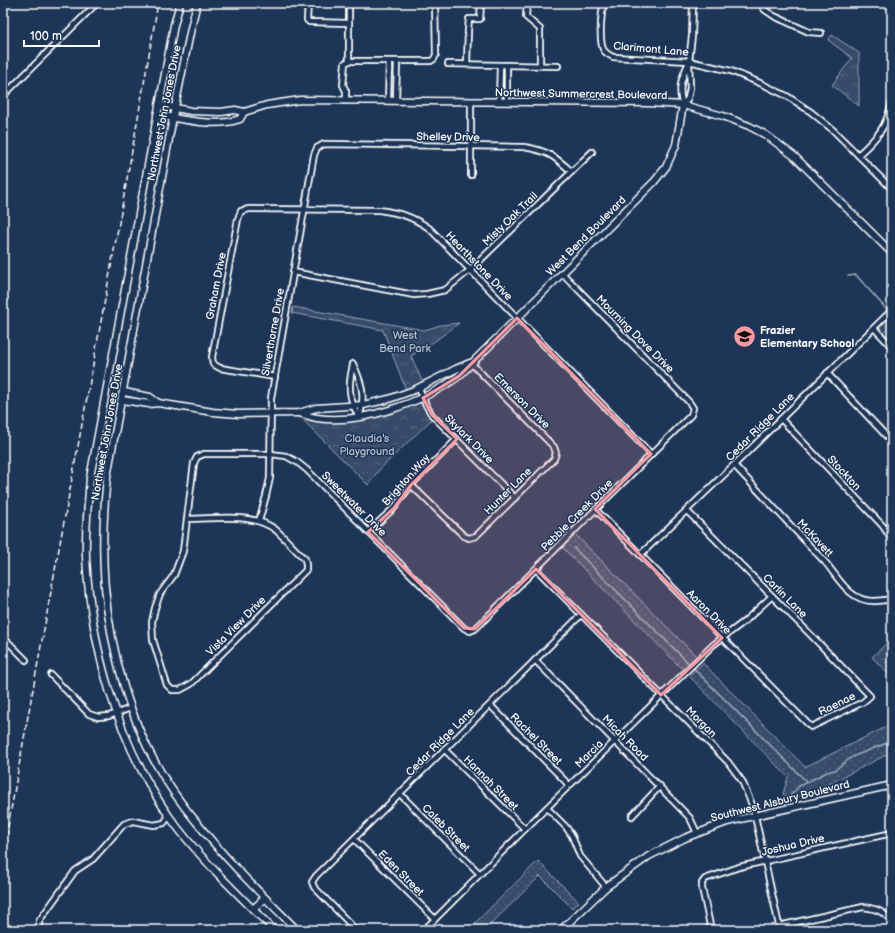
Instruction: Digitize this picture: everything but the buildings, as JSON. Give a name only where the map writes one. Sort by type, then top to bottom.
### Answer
[{"type":"main road","name":"Northwest John Jones Drive","points":[[180,3],[174,25],[157,114],[90,478],[87,512],[86,556],[89,592],[93,623],[102,667],[126,740],[140,769],[169,816],[200,855],[274,930]]},
{"type":"main road","name":"Northwest John Jones Drive","points":[[197,3],[173,117],[124,392],[107,477],[102,554],[104,588],[108,622],[117,663],[140,734],[155,762],[180,800],[219,850],[297,930]]},
{"type":"main road","name":"Northwest Summercrest Boulevard","points":[[159,105],[191,111],[221,112],[235,110],[244,112],[267,105],[300,100],[648,103],[683,105],[723,116],[749,126],[766,135],[794,156],[892,253]]},
{"type":"main road","name":"West Bend Boulevard","points":[[299,413],[317,418],[336,418],[359,416],[393,409],[423,398],[453,381],[654,182],[666,167],[676,145],[683,105]]},
{"type":"main road","name":"Northwest Summercrest Boulevard","points":[[157,114],[202,122],[226,122],[240,119],[244,112]]},
{"type":"main road","name":"West Bend Boulevard","points":[[122,400],[149,404],[158,403],[213,412],[238,414],[299,413],[316,408],[363,405],[389,399],[419,388],[471,363]]},
{"type":"main road","name":"West Bend Boulevard","points":[[124,392],[150,397],[158,403]]},
{"type":"main road","name":"Southwest Alsbury Boulevard","points":[[561,930],[606,887],[649,856],[697,833],[727,822],[892,785]]},
{"type":"main road","points":[[253,910],[265,898]]},
{"type":"street","points":[[3,96],[97,3]]},
{"type":"street","points":[[308,3],[307,20],[310,22],[349,23]]},
{"type":"street","points":[[349,3],[349,61]]},
{"type":"street","points":[[346,101],[346,91],[342,85],[345,64],[349,61],[431,61],[434,59],[436,55],[436,3]]},
{"type":"street","points":[[467,64],[469,19],[480,19],[481,3]]},
{"type":"street","points":[[527,3],[526,17],[540,29],[540,66]]},
{"type":"street","name":"Clarimont Lane","points":[[604,3],[601,19],[601,42],[606,53],[613,57],[689,61],[731,71],[760,82],[787,96],[811,112],[833,130],[892,189]]},
{"type":"street","name":"West Bend Boulevard","points":[[683,105],[688,98],[690,88],[689,61],[692,36],[693,3]]},
{"type":"street","points":[[760,3],[764,10],[774,16],[809,32],[821,32]]},
{"type":"street","points":[[388,101],[389,61]]},
{"type":"street","points":[[396,101],[397,61]]},
{"type":"street","name":"West Bend Boulevard","points":[[683,105],[680,97],[680,88],[689,61]]},
{"type":"street","points":[[448,64],[558,66]]},
{"type":"street","points":[[499,102],[500,65]]},
{"type":"street","points":[[506,102],[507,65]]},
{"type":"street","points":[[471,102],[471,175]]},
{"type":"street","points":[[858,155],[875,140],[885,126],[892,102]]},
{"type":"street","name":"Shelley Drive","points":[[318,148],[324,144],[524,147],[540,150],[553,155],[571,171]]},
{"type":"street","name":"Silverthorne Drive","points":[[259,520],[270,478],[271,398],[314,155],[318,148]]},
{"type":"street","name":"Misty Oak Trail","points":[[293,272],[414,294],[427,294],[445,290],[470,270],[592,152]]},
{"type":"street","name":"Hearthstone Drive","points":[[241,211],[249,209],[378,210],[398,212],[414,218],[429,228],[651,454]]},
{"type":"street","name":"Graham Drive","points":[[241,211],[238,218],[212,357],[213,364],[220,368],[275,377]]},
{"type":"street","name":"Mourning Dove Drive","points":[[562,273],[689,402],[692,408]]},
{"type":"street","name":"Cedar Ridge Lane","points":[[640,555],[687,511],[892,310]]},
{"type":"street","points":[[874,328],[892,347]]},
{"type":"street","name":"Emerson Drive","points":[[471,363],[554,447],[556,453]]},
{"type":"street","points":[[353,364],[360,380],[363,405],[359,416],[350,398],[349,381],[353,364]]},
{"type":"street","points":[[827,373],[892,442]]},
{"type":"street","name":"Skylark Drive","points":[[419,388],[432,415],[515,498]]},
{"type":"street","name":"Pebble Creek Drive","points":[[470,631],[475,629],[691,415],[692,408]]},
{"type":"street","name":"Stockton","points":[[781,419],[883,526],[892,540]]},
{"type":"street","name":"Brighton Way","points":[[368,532],[394,508],[411,485],[457,439]]},
{"type":"street","name":"Hunter Lane","points":[[411,485],[464,536],[469,538],[476,536],[515,498],[554,459],[556,453]]},
{"type":"street","name":"Sweetwater Drive","points":[[188,519],[194,463],[197,457],[204,454],[271,454],[286,456],[302,466],[464,628],[470,631]]},
{"type":"street","name":"McKavett","points":[[734,465],[835,573],[846,589],[858,597],[871,601],[892,599]]},
{"type":"street","name":"Aaron Drive","points":[[595,509],[811,728]]},
{"type":"street","name":"Carlin Lane","points":[[687,511],[870,696]]},
{"type":"street","points":[[188,519],[243,518],[259,520]]},
{"type":"street","name":"Vista View Drive","points":[[188,519],[183,551],[179,564],[174,575],[160,594],[152,622],[153,640],[167,685],[172,690],[180,690],[191,684],[306,570],[304,559],[276,531],[259,520]]},
{"type":"street","name":"Morgan","points":[[536,569],[728,762],[742,781],[749,796],[755,816],[780,928]]},
{"type":"street","name":"Marcia","points":[[424,930],[697,660],[722,638],[745,621],[772,596]]},
{"type":"street","name":"Cedar Ridge Lane","points":[[356,930],[314,887],[312,882],[316,876],[581,615]]},
{"type":"street","points":[[3,637],[26,660]]},
{"type":"street","name":"Micah Road","points":[[535,660],[690,818],[697,833]]},
{"type":"street","points":[[51,675],[89,714],[98,717],[131,708]]},
{"type":"street","name":"Raenae","points":[[811,728],[863,702],[870,696]]},
{"type":"street","name":"Rachel Street","points":[[490,705],[570,785]]},
{"type":"street","name":"Hannah Street","points":[[444,749],[525,829]]},
{"type":"street","points":[[632,816],[660,786]]},
{"type":"street","name":"Caleb Street","points":[[400,794],[480,874]]},
{"type":"street","points":[[547,808],[566,827],[572,836],[580,856],[606,887]]},
{"type":"street","points":[[39,930],[39,921],[75,871],[93,859],[124,824],[133,821],[154,825],[164,823],[169,816]]},
{"type":"street","name":"Joshua Drive","points":[[711,930],[702,888],[702,883],[705,879],[739,867],[892,833]]},
{"type":"street","name":"Eden Street","points":[[354,839],[435,919]]},
{"type":"street","points":[[780,928],[863,907],[876,908],[892,921]]},
{"type":"highlighted area","points":[[517,318],[651,454],[595,509],[722,638],[661,695],[536,569],[475,629],[464,628],[368,532],[394,508],[411,485],[457,439],[432,415],[423,398],[459,376]]},
{"type":"green space","points":[[832,35],[859,53],[859,106],[832,85],[852,58],[828,40]]},
{"type":"green space","name":"West Bend Park","points":[[293,307],[424,330],[441,325],[459,323],[435,341],[411,356],[423,383],[406,390],[383,330],[292,313]]},
{"type":"green space","points":[[892,313],[892,342],[880,329],[880,326]]},
{"type":"green space","name":"Claudia's Playground","points":[[419,403],[432,419],[379,470],[368,485],[304,421],[304,419],[321,421],[399,410]]},
{"type":"green space","points":[[575,534],[696,656],[682,669],[562,547]]},
{"type":"green space","points":[[892,638],[892,678],[872,657]]},
{"type":"green space","points":[[703,663],[805,767],[892,724],[892,752],[813,792],[788,800],[783,794],[788,777],[689,676]]},
{"type":"green space","points":[[538,861],[579,902],[572,908],[540,876],[485,930],[468,930]]},
{"type":"waterway","points":[[848,276],[856,275],[888,311]]},
{"type":"waterway","points":[[574,548],[807,782]]},
{"type":"waterway","points":[[788,798],[799,786],[827,772],[835,770],[852,757],[892,741]]},
{"type":"railway","points":[[3,854],[158,3]]},
{"type":"place","name":"Frazier Elementary School","points":[[744,336]]}]
